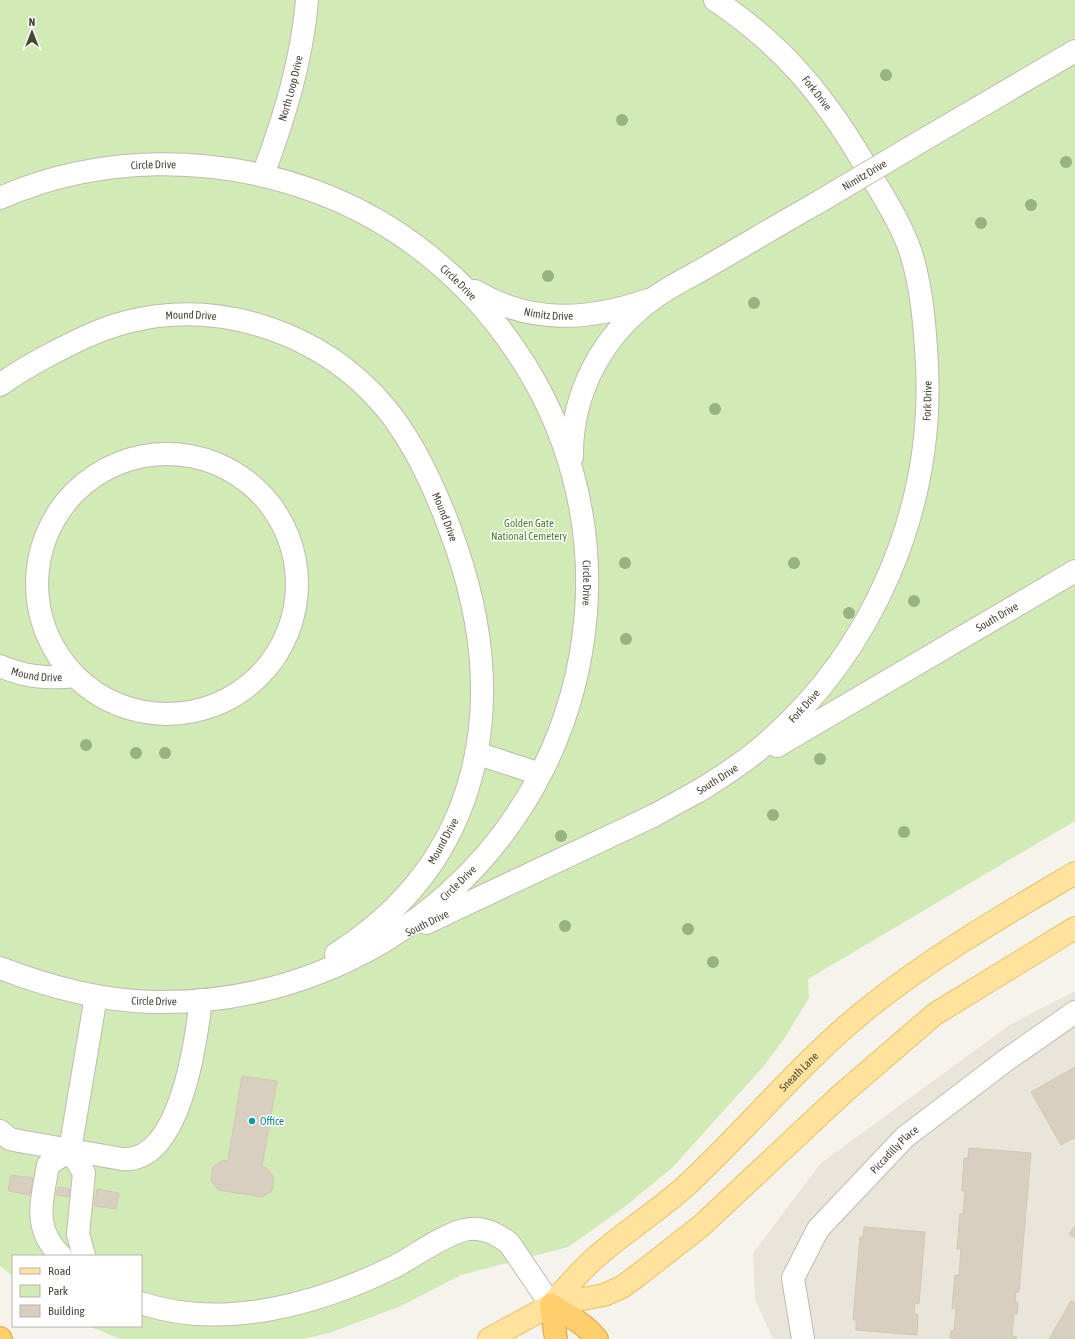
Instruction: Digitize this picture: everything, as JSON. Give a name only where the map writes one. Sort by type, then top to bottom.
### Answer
[{"type":"highway","points":[[551,1305],[556,1339]]},
{"type":"highway","points":[[551,1305],[591,1331],[597,1339]]},
{"type":"main road","name":"Sneath Lane","points":[[551,1305],[596,1257],[661,1206],[709,1164],[820,1051],[867,1009],[921,968],[967,937],[1075,873]]},
{"type":"main road","name":"Sneath Lane","points":[[489,1339],[551,1305],[604,1295],[622,1287],[701,1226],[847,1089],[934,1014],[1075,928]]},
{"type":"street","name":"North Loop Drive","points":[[263,175],[279,132],[293,82],[302,41],[307,0]]},
{"type":"street","name":"Fork Drive","points":[[697,792],[761,748],[797,715],[830,677],[869,616],[893,565],[909,519],[920,468],[927,397],[926,355],[919,288],[910,250],[894,214],[844,130],[807,80],[789,59],[754,28],[715,0]]},
{"type":"street","name":"Nimitz Drive","points":[[576,486],[572,443],[577,407],[582,390],[609,343],[638,311],[654,298],[1075,51]]},
{"type":"street","name":"Circle Drive","points":[[0,198],[27,186],[84,172],[121,166],[196,164],[263,175],[295,184],[354,207],[403,236],[451,274],[489,314],[526,364],[556,424],[567,454],[582,514],[587,571],[584,629],[580,657],[565,716],[554,745],[540,774],[507,829],[465,878],[425,913],[403,929],[375,947],[345,962],[284,985],[227,998],[150,1002],[96,996],[45,984],[0,968]]},
{"type":"street","name":"Nimitz Drive","points":[[451,274],[489,299],[509,308],[536,315],[554,316],[592,314],[634,305],[654,298]]},
{"type":"street","name":"Mound Drive","points":[[0,386],[32,365],[88,335],[126,322],[165,315],[209,316],[252,323],[292,337],[312,347],[336,363],[367,388],[399,426],[423,468],[452,534],[468,587],[479,639],[482,714],[472,776],[457,818],[437,855],[413,888],[382,919],[359,938],[323,962],[284,985]]},
{"type":"street","points":[[164,454],[198,458],[213,462],[229,470],[256,490],[275,511],[286,532],[292,547],[297,581],[295,607],[288,631],[271,662],[260,674],[248,685],[218,703],[202,709],[168,714],[150,713],[117,704],[102,697],[75,676],[54,650],[46,634],[41,619],[36,585],[37,568],[45,536],[52,520],[73,494],[99,472],[114,465],[130,459],[164,454]]},
{"type":"street","name":"South Drive","points":[[345,962],[648,818],[697,792],[1075,571]]},
{"type":"street","name":"Mound Drive","points":[[0,666],[29,676],[59,678],[75,676]]},
{"type":"street","points":[[476,753],[540,774]]},
{"type":"street","points":[[84,1255],[78,1234],[84,1172],[70,1150],[96,996]]},
{"type":"street","points":[[0,1131],[10,1139],[19,1142],[132,1160],[141,1157],[156,1145],[174,1112],[187,1081],[195,1047],[201,1000]]},
{"type":"street","name":"Piccadilly Place","points":[[803,1339],[793,1278],[818,1228],[905,1137],[1005,1060],[1075,1012]]},
{"type":"street","points":[[60,1255],[48,1240],[43,1229],[40,1218],[41,1206],[48,1165],[70,1150]]},
{"type":"street","points":[[142,1303],[169,1311],[209,1315],[251,1312],[274,1307],[348,1286],[392,1267],[464,1230],[476,1229],[489,1231],[509,1243],[551,1305]]},
{"type":"shaded area","points":[[1075,991],[1075,1339],[773,1339],[755,1299],[753,1253],[821,1163],[1011,1024]]},
{"type":"green space","name":"Golden Gate National Cemetery","points":[[0,0],[1075,0],[1075,821],[808,979],[809,998],[784,1039],[762,1068],[672,1168],[623,1208],[568,1247],[461,1275],[401,1306],[329,1333],[303,1339],[120,1339],[91,1327],[142,1327],[142,1255],[12,1255],[12,1275],[0,1266]]},
{"type":"building","points":[[1075,1067],[1075,1139],[1073,1138],[1061,1145],[1031,1092]]},
{"type":"building","name":"Office","points":[[242,1076],[277,1081],[262,1167],[267,1168],[274,1178],[272,1191],[262,1197],[218,1190],[211,1180],[213,1167],[223,1160],[228,1161]]},
{"type":"building","points":[[969,1148],[1031,1153],[1019,1292],[1016,1292],[1015,1302],[1018,1302],[1017,1314],[1014,1314],[1012,1336],[1017,1337],[1017,1339],[950,1339],[951,1331],[954,1331],[956,1309],[952,1308],[955,1275],[959,1275],[961,1249],[957,1249],[960,1214],[963,1214],[965,1191],[962,1191],[964,1158],[968,1158]]},
{"type":"building","points":[[11,1175],[33,1178],[30,1195],[8,1191]]},
{"type":"building","points":[[58,1187],[70,1189],[69,1197],[56,1195]]},
{"type":"building","points":[[97,1189],[119,1193],[116,1209],[94,1206]]},
{"type":"building","points":[[1075,1226],[1075,1238],[1069,1234]]},
{"type":"building","points":[[864,1227],[925,1232],[919,1304],[915,1303],[914,1314],[918,1314],[917,1335],[856,1330],[856,1320],[853,1320],[860,1237],[863,1238]]},
{"type":"building","points":[[1071,1301],[1075,1303],[1075,1339],[1049,1339]]},
{"type":"place","name":"Office","points":[[252,1121]]}]
